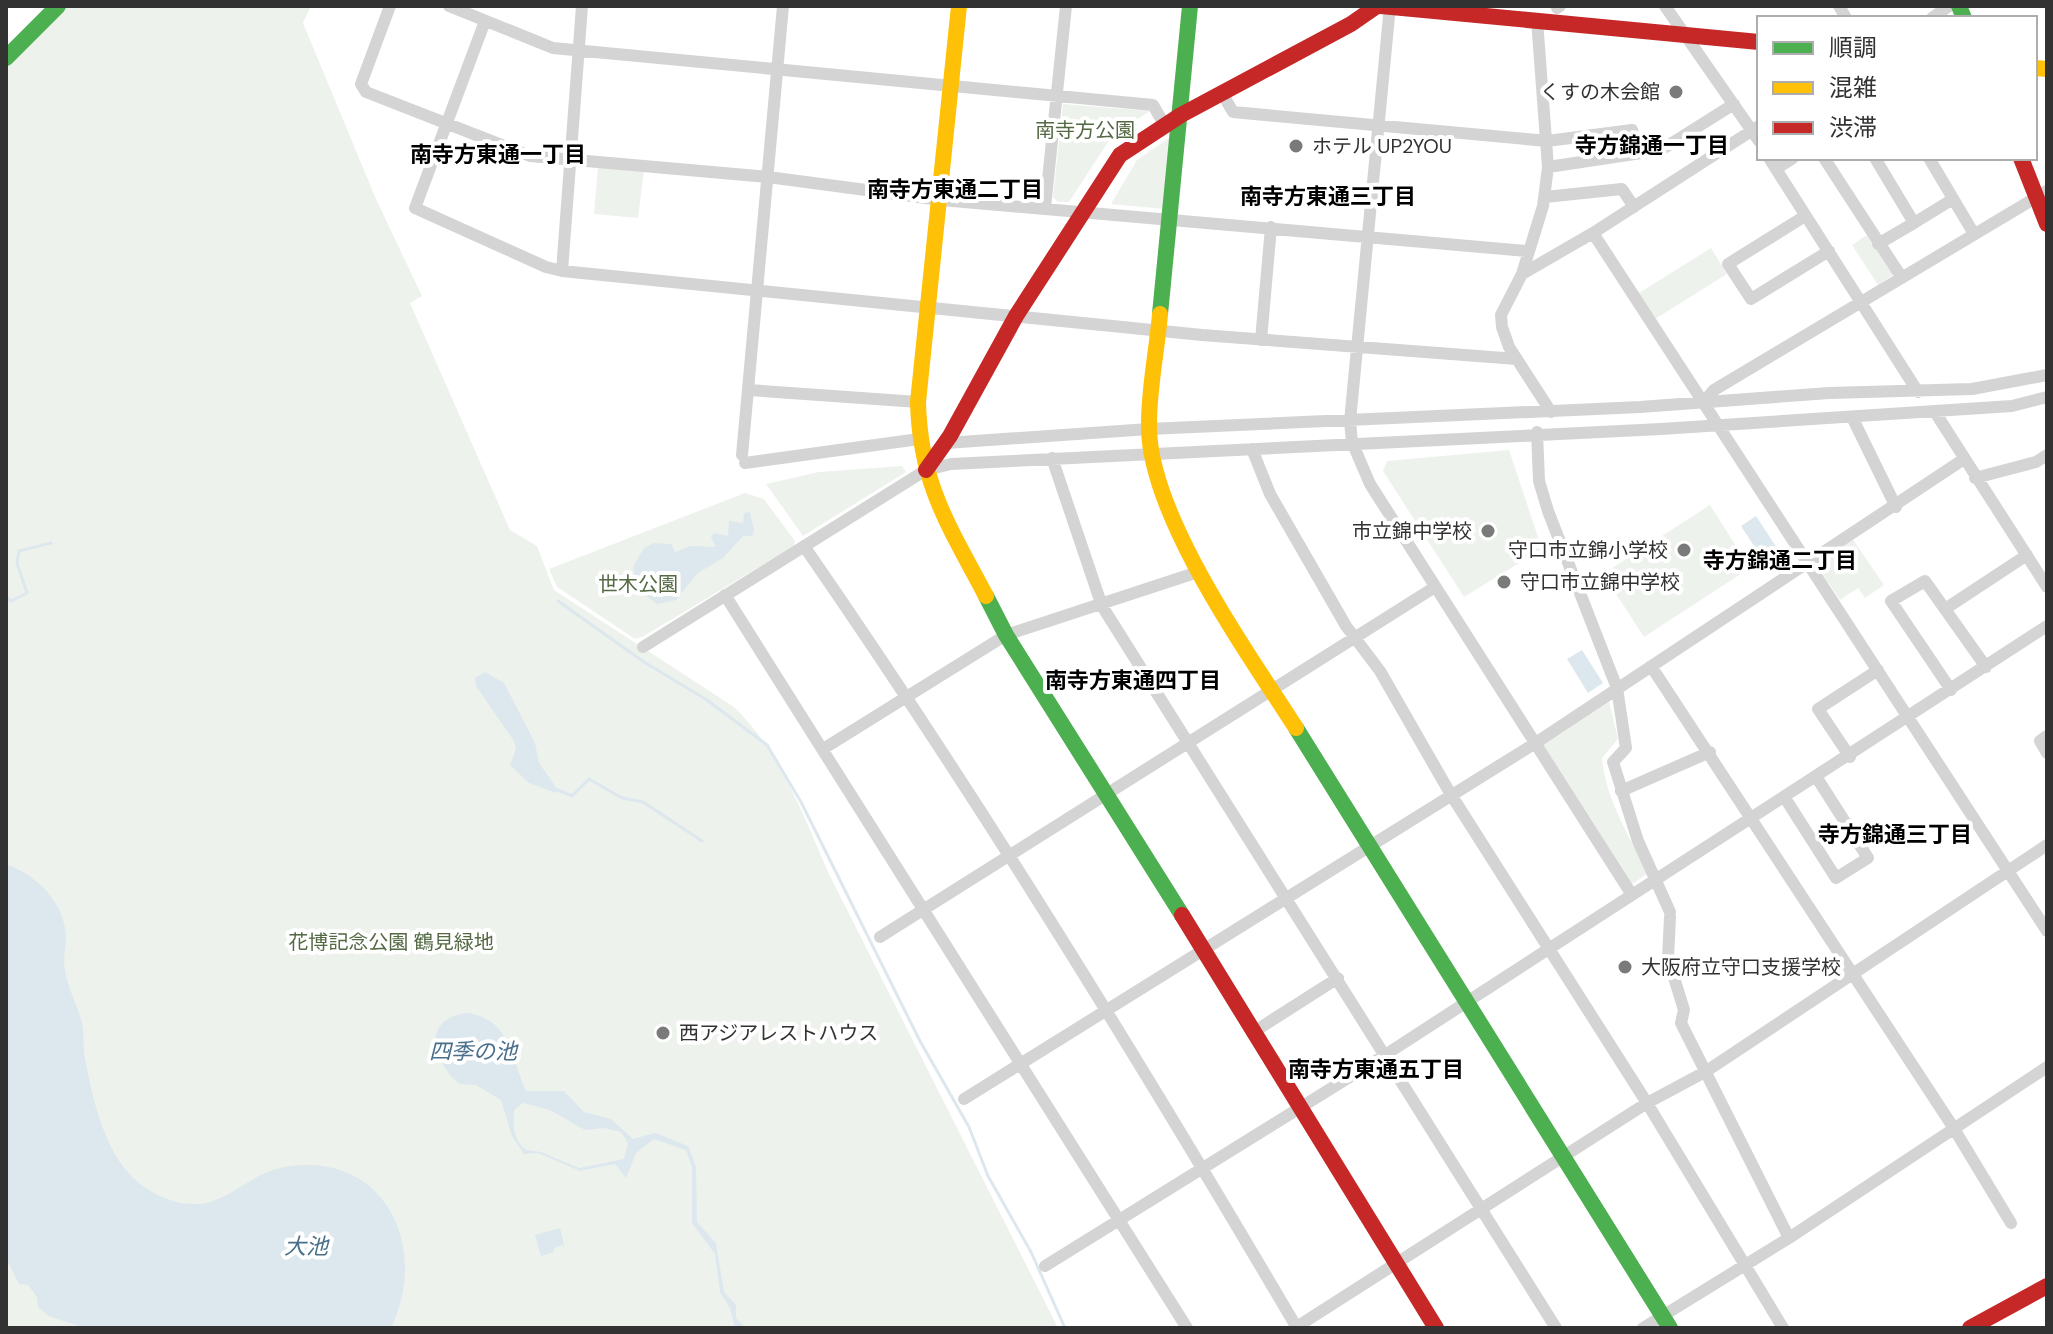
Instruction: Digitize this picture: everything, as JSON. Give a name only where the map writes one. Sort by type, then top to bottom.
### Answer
[{"type":"main road","points":[[6,58],[58,6]]},
{"type":"main road","points":[[959,6],[918,402],[919,439],[933,496],[1006,635],[1204,949],[1252,1033],[1436,1328]]},
{"type":"main road","points":[[1190,6],[1149,429],[1151,453],[1198,572],[1666,1322]]},
{"type":"main road","points":[[926,470],[946,443],[1016,316],[1120,155],[1164,124],[1379,6],[1536,13],[1686,35],[1757,42]]},
{"type":"main road","points":[[1536,13],[1559,7],[1669,13],[1757,28]]},
{"type":"main road","points":[[2022,160],[2042,194],[2047,224]]},
{"type":"main road","points":[[1970,1328],[2047,1286]]},
{"type":"street","points":[[390,6],[361,84],[366,92],[530,156],[768,177],[941,200],[1527,251]]},
{"type":"street","points":[[449,6],[553,48],[1153,105],[1164,124]]},
{"type":"street","points":[[562,271],[582,6]]},
{"type":"street","points":[[783,6],[743,459],[919,439]]},
{"type":"street","points":[[1045,208],[1066,6]]},
{"type":"street","points":[[1390,6],[1356,347],[1350,421],[1352,442],[1370,484],[1632,895]]},
{"type":"street","points":[[1536,13],[1547,141],[1545,197],[1522,274],[1501,315],[1505,337],[1551,412]]},
{"type":"street","points":[[1522,274],[1757,132],[1669,13]]},
{"type":"street","points":[[485,21],[415,208],[562,271],[1261,340],[1517,359]]},
{"type":"street","points":[[1222,93],[1233,112],[1379,126],[1547,141],[1632,130],[1638,153]]},
{"type":"street","points":[[1548,167],[1661,150],[1734,104]]},
{"type":"street","points":[[1825,160],[1902,278]]},
{"type":"street","points":[[1876,160],[1914,223]]},
{"type":"street","points":[[1930,160],[1974,234]]},
{"type":"street","points":[[1773,164],[1918,392]]},
{"type":"street","points":[[1545,197],[1622,189],[1634,207]]},
{"type":"street","points":[[1703,403],[1714,390],[2042,194]]},
{"type":"street","points":[[1878,244],[1953,199]]},
{"type":"street","points":[[1805,216],[1728,264],[1751,299],[1829,251]]},
{"type":"street","points":[[1261,340],[1271,227]]},
{"type":"street","points":[[1593,233],[2047,931]]},
{"type":"street","points":[[946,443],[1149,429],[1551,412],[1829,393],[1972,389],[2047,375]]},
{"type":"street","points":[[749,390],[918,402]]},
{"type":"street","points":[[643,647],[926,470],[951,464],[1935,412],[2012,406],[2047,397]]},
{"type":"street","points":[[1935,412],[2047,587]]},
{"type":"street","points":[[1852,417],[1896,507]]},
{"type":"street","points":[[1537,432],[1539,481],[1548,511],[1617,688],[1626,748],[1613,762],[1621,791],[1670,915],[1668,958],[1684,1010],[1681,1023],[1789,1238]]},
{"type":"street","points":[[1252,449],[1270,494],[1354,639],[1380,671],[1450,793],[1647,1103],[1783,1328]]},
{"type":"street","points":[[1975,478],[2036,462],[2047,455]]},
{"type":"street","points":[[1052,458],[1102,606],[1191,743],[1556,1328]]},
{"type":"street","points":[[964,1099],[1369,847],[1450,793],[1534,744],[1896,507],[1964,459]]},
{"type":"street","points":[[804,546],[906,695],[1203,1171],[1296,1328],[1647,1103],[1705,1072],[2047,845]]},
{"type":"street","points":[[1945,609],[2027,555]]},
{"type":"street","points":[[823,749],[1006,635],[1198,572]]},
{"type":"street","points":[[1951,690],[1891,601],[1925,581],[1986,667]]},
{"type":"street","points":[[880,937],[1435,587]]},
{"type":"street","points":[[725,595],[1187,1328]]},
{"type":"street","points":[[1045,1266],[1118,1218],[1203,1171],[1385,1055],[1850,757],[2047,626]]},
{"type":"street","points":[[1651,666],[1953,1127],[2011,1223]]},
{"type":"street","points":[[1850,757],[1818,709],[1878,670]]},
{"type":"street","points":[[2047,736],[2040,741],[2047,753]]},
{"type":"street","points":[[1621,791],[1710,752]]},
{"type":"street","points":[[1785,798],[1836,878],[1868,858],[1817,778]]},
{"type":"street","points":[[1252,1033],[1338,978]]},
{"type":"street","points":[[1643,1328],[1666,1322],[1744,1264],[1789,1238],[2047,1067]]},
{"type":"green space","name":"花博記念公園 鶴見緑地","points":[[67,6],[311,6],[303,23],[376,199],[422,296],[410,303],[510,530],[537,546],[554,590],[734,707],[764,743],[789,785],[828,872],[1058,1328],[6,1328],[6,66]]},
{"type":"green space","name":"南寺方公園","points":[[1063,104],[1150,111],[1112,136],[1069,202],[1058,202],[1053,197]]},
{"type":"green space","points":[[1172,136],[1165,209],[1111,204],[1137,160]]},
{"type":"green space","points":[[598,166],[644,171],[638,218],[594,214]]},
{"type":"green space","points":[[1867,235],[1893,275],[1878,285],[1852,245]]},
{"type":"green space","points":[[1711,248],[1727,274],[1655,319],[1639,293]]},
{"type":"green space","points":[[1509,450],[1542,549],[1464,597],[1383,471],[1387,461]]},
{"type":"green space","points":[[902,466],[906,472],[803,536],[766,484],[819,472]]},
{"type":"green space","name":"世木公園","points":[[745,493],[764,499],[795,541],[794,546],[644,636],[635,639],[557,587],[549,569]]},
{"type":"green space","points":[[1710,505],[1750,568],[1644,637],[1603,574]]},
{"type":"green space","points":[[1852,538],[1884,585],[1865,598],[1858,588],[1840,600],[1815,563]]},
{"type":"green space","points":[[1609,701],[1618,739],[1602,758],[1604,773],[1619,817],[1648,873],[1631,885],[1543,745]]},
{"type":"water","points":[[750,512],[754,530],[752,536],[743,536],[723,558],[698,573],[676,600],[657,604],[638,590],[633,567],[644,548],[654,543],[671,544],[675,552],[690,546],[716,547],[711,537],[714,533],[728,536],[729,521],[743,523],[744,513]]},
{"type":"water","points":[[1756,516],[1777,548],[1762,558],[1741,526]]},
{"type":"water","points":[[1582,650],[1603,683],[1588,693],[1567,659]]},
{"type":"water","points":[[485,672],[504,683],[535,743],[539,763],[558,790],[556,793],[529,783],[510,765],[516,749],[514,741],[476,686],[475,678]]},
{"type":"water","name":"大池","points":[[6,864],[36,881],[58,907],[66,933],[65,971],[82,1023],[84,1053],[96,1108],[110,1145],[132,1177],[164,1198],[197,1204],[219,1199],[280,1168],[316,1165],[346,1172],[370,1187],[389,1209],[400,1235],[405,1265],[402,1296],[391,1328],[85,1328],[49,1316],[38,1307],[37,1297],[28,1285],[19,1284],[6,1258]]},
{"type":"water","name":"四季の池","points":[[467,1013],[493,1023],[507,1042],[526,1091],[564,1091],[584,1112],[611,1119],[633,1139],[655,1133],[688,1146],[696,1167],[697,1222],[716,1243],[724,1292],[736,1305],[736,1318],[746,1328],[735,1328],[730,1308],[720,1292],[715,1254],[692,1223],[692,1167],[686,1150],[654,1139],[636,1153],[626,1178],[615,1164],[580,1171],[538,1153],[524,1154],[512,1136],[501,1100],[476,1085],[459,1084],[443,1064],[438,1053],[437,1032],[452,1017]],"holes":[[[523,1103],[550,1110],[585,1130],[604,1128],[621,1132],[628,1143],[624,1159],[579,1168],[541,1152],[526,1150],[516,1137],[514,1110]]]},
{"type":"water","points":[[560,1228],[565,1249],[563,1245],[541,1256],[535,1235]]},
{"type":"waterway","points":[[6,597],[11,601],[27,593],[17,563],[19,551],[51,543]]},
{"type":"waterway","points":[[558,601],[644,662],[707,700],[767,745],[801,802],[920,1041],[969,1127],[988,1176],[1031,1252],[1065,1328]]},
{"type":"waterway","points":[[558,790],[572,796],[589,779],[622,798],[643,802],[702,841]]},
{"type":"traffic: fast","points":[[6,58],[58,6]]},
{"type":"traffic: fast","points":[[1160,314],[1190,6]]},
{"type":"traffic: fast","points":[[1959,6],[1963,16]]},
{"type":"traffic: fast","points":[[986,596],[1006,635],[1182,915]]},
{"type":"traffic: fast","points":[[1296,728],[1670,1328]]},
{"type":"traffic: slow","points":[[959,6],[918,402],[924,457],[939,504],[986,596]]},
{"type":"traffic: slow","points":[[2037,68],[2047,69]]},
{"type":"traffic: slow","points":[[1160,314],[1149,429],[1154,464],[1166,503],[1205,584],[1296,728]]},
{"type":"traffic: jam","points":[[926,470],[950,436],[1016,316],[1120,155],[1181,115],[1351,24],[1377,6]]},
{"type":"traffic: jam","points":[[1381,6],[1757,42]]},
{"type":"traffic: jam","points":[[2022,160],[2047,224]]},
{"type":"traffic: jam","points":[[1182,915],[1436,1328]]},
{"type":"traffic: jam","points":[[1970,1328],[2047,1286]]},
{"type":"place","name":"くすの木会館","points":[[1676,92]]},
{"type":"place","name":"ホテル UP2YOU","points":[[1296,146]]},
{"type":"place","name":"市立錦中学校","points":[[1488,531]]},
{"type":"place","name":"守口市立錦小学校","points":[[1684,550]]},
{"type":"place","name":"守口市立錦中学校","points":[[1504,582]]},
{"type":"place","name":"大阪府立守口支援学校","points":[[1625,967]]},
{"type":"place","name":"西アジアレストハウス","points":[[663,1033]]},
{"type":"district","name":"寺方錦通一丁目","points":[[1652,145]]},
{"type":"district","name":"南寺方東通一丁目","points":[[498,154]]},
{"type":"district","name":"南寺方東通二丁目","points":[[955,189]]},
{"type":"district","name":"南寺方東通三丁目","points":[[1328,196]]},
{"type":"district","name":"寺方錦通二丁目","points":[[1780,560]]},
{"type":"district","name":"南寺方東通四丁目","points":[[1133,680]]},
{"type":"district","name":"寺方錦通三丁目","points":[[1895,834]]},
{"type":"district","name":"南寺方東通五丁目","points":[[1376,1069]]}]
